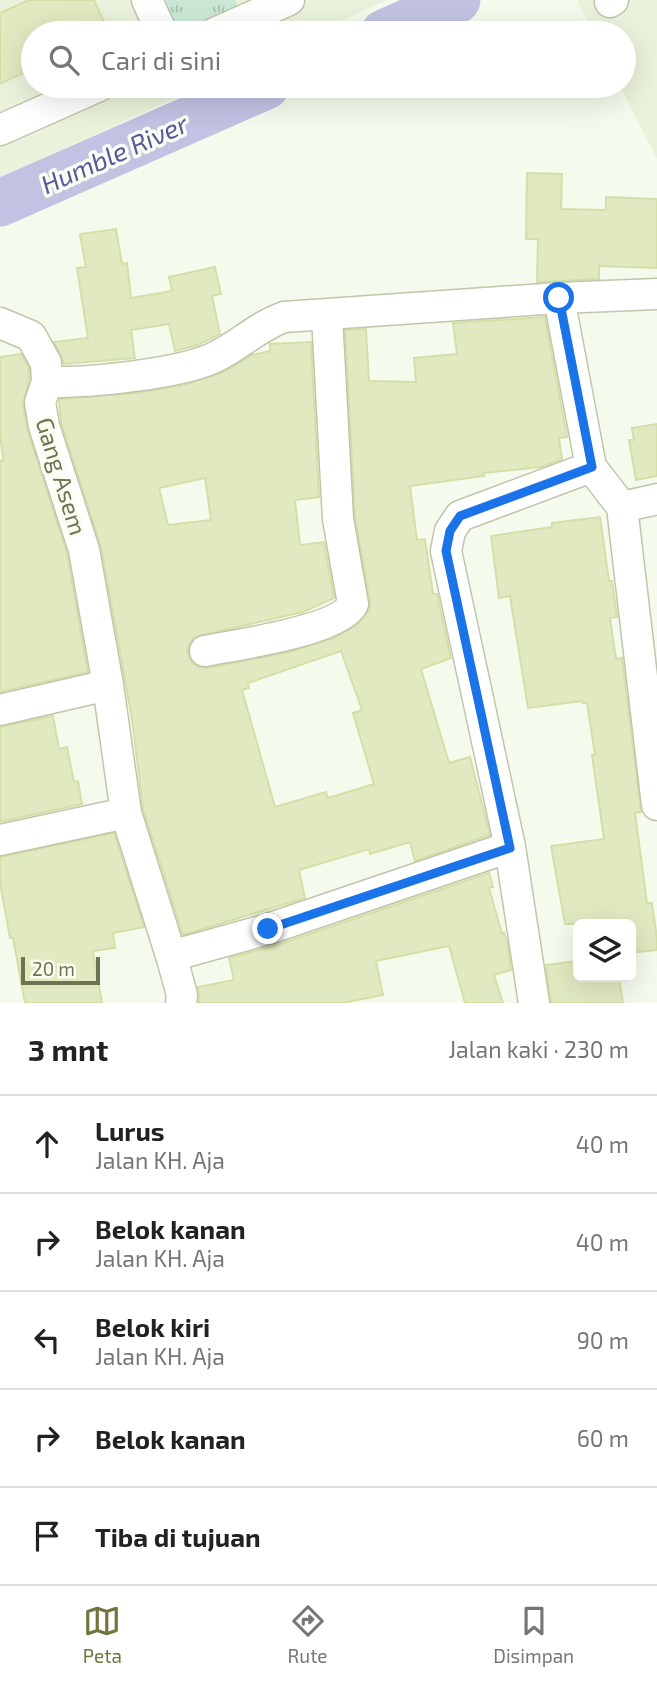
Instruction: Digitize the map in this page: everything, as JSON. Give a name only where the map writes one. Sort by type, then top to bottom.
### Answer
[{"type":"street","points":[[147,0],[157,21]]},
{"type":"street","points":[[234,21],[256,7],[289,0]]},
{"type":"street","points":[[0,130],[72,98]]},
{"type":"street","name":"Gang Asem","points":[[181,1003],[182,995],[171,956],[126,813],[108,685],[84,550],[44,426],[40,402],[47,382],[71,383],[183,368],[218,356],[271,322],[284,317],[657,294]]},
{"type":"street","points":[[559,298],[592,467],[622,507],[657,805]]},
{"type":"street","points":[[205,651],[302,631],[350,610],[354,604],[338,519],[327,316]]},
{"type":"street","points":[[0,323],[30,336],[46,363],[47,382]]},
{"type":"street","points":[[534,1003],[510,848],[446,551],[450,531],[460,516],[592,467]]},
{"type":"street","points":[[622,507],[657,499]]},
{"type":"street","points":[[0,710],[108,685]]},
{"type":"street","points":[[0,840],[126,813]]},
{"type":"street","points":[[171,956],[268,929],[510,848]]},
{"type":"shaded area","points":[[0,0],[387,0],[341,21],[21,21],[21,98],[175,98],[0,178]]},
{"type":"shaded area","points":[[577,0],[657,0],[657,159],[626,98],[636,98],[636,21],[588,21]]},
{"type":"green space","points":[[161,0],[235,0],[241,14],[226,21],[171,21]]},
{"type":"building","points":[[29,0],[94,0],[104,21],[21,21],[21,74],[0,84],[0,13]]},
{"type":"building","points":[[527,173],[562,174],[561,209],[606,210],[606,197],[657,199],[657,268],[599,266],[599,279],[537,282],[538,239],[526,239]]},
{"type":"building","points":[[116,229],[122,264],[127,263],[131,298],[172,291],[169,277],[215,267],[221,294],[212,296],[220,334],[198,345],[175,351],[169,324],[131,330],[135,358],[64,364],[54,342],[88,338],[77,268],[86,267],[80,234]]},
{"type":"building","points":[[545,317],[567,437],[559,438],[562,459],[541,467],[483,473],[484,476],[410,486],[417,540],[425,539],[433,594],[437,594],[451,658],[421,669],[449,763],[470,757],[490,835],[415,861],[410,842],[370,854],[369,849],[299,870],[305,898],[183,935],[143,809],[132,719],[101,547],[61,422],[59,399],[137,393],[187,384],[226,371],[252,355],[270,351],[270,344],[311,342],[319,497],[295,500],[300,545],[324,542],[334,598],[303,612],[194,637],[188,646],[188,655],[192,663],[208,668],[289,652],[334,638],[356,626],[369,610],[370,601],[355,517],[345,330],[366,329],[369,381],[416,382],[414,358],[457,354],[453,323]],"holes":[[[205,478],[211,520],[168,525],[159,488]],[[341,651],[362,710],[353,713],[374,784],[328,798],[326,792],[275,807],[242,690],[249,688],[248,683]]]},
{"type":"building","points":[[21,354],[29,368],[23,404],[27,429],[67,554],[88,672],[0,692],[0,461],[3,460],[0,433],[0,357]]},
{"type":"building","points":[[657,424],[657,476],[636,480],[629,440],[634,440],[632,428]]},
{"type":"building","points":[[600,517],[617,617],[610,618],[616,659],[622,658],[641,812],[635,813],[647,903],[652,903],[657,950],[636,952],[636,919],[573,919],[573,924],[565,924],[551,846],[604,839],[587,703],[583,701],[528,708],[510,596],[499,598],[491,536],[552,527],[552,523]]},
{"type":"building","points":[[53,716],[59,749],[67,747],[74,782],[78,781],[82,804],[0,822],[0,727]]},
{"type":"building","points":[[114,833],[144,927],[113,933],[115,948],[93,951],[102,1003],[25,1003],[0,883],[0,857]]},
{"type":"building","points":[[489,873],[493,887],[489,888],[502,934],[504,933],[507,941],[511,970],[494,975],[503,1003],[465,1003],[449,946],[376,961],[383,995],[343,1003],[199,1003],[198,987],[234,980],[229,958],[274,946]]},
{"type":"building","points":[[573,962],[573,982],[620,982],[623,1003],[551,1003],[546,965]]},
{"type":"waterway","name":"Humble River","points":[[411,21],[457,0]]},
{"type":"waterway","name":"Humble River","points":[[0,203],[239,98]]},
{"type":"route","points":[[268,929],[510,848],[446,551],[450,531],[460,516],[592,467],[559,298]]}]
